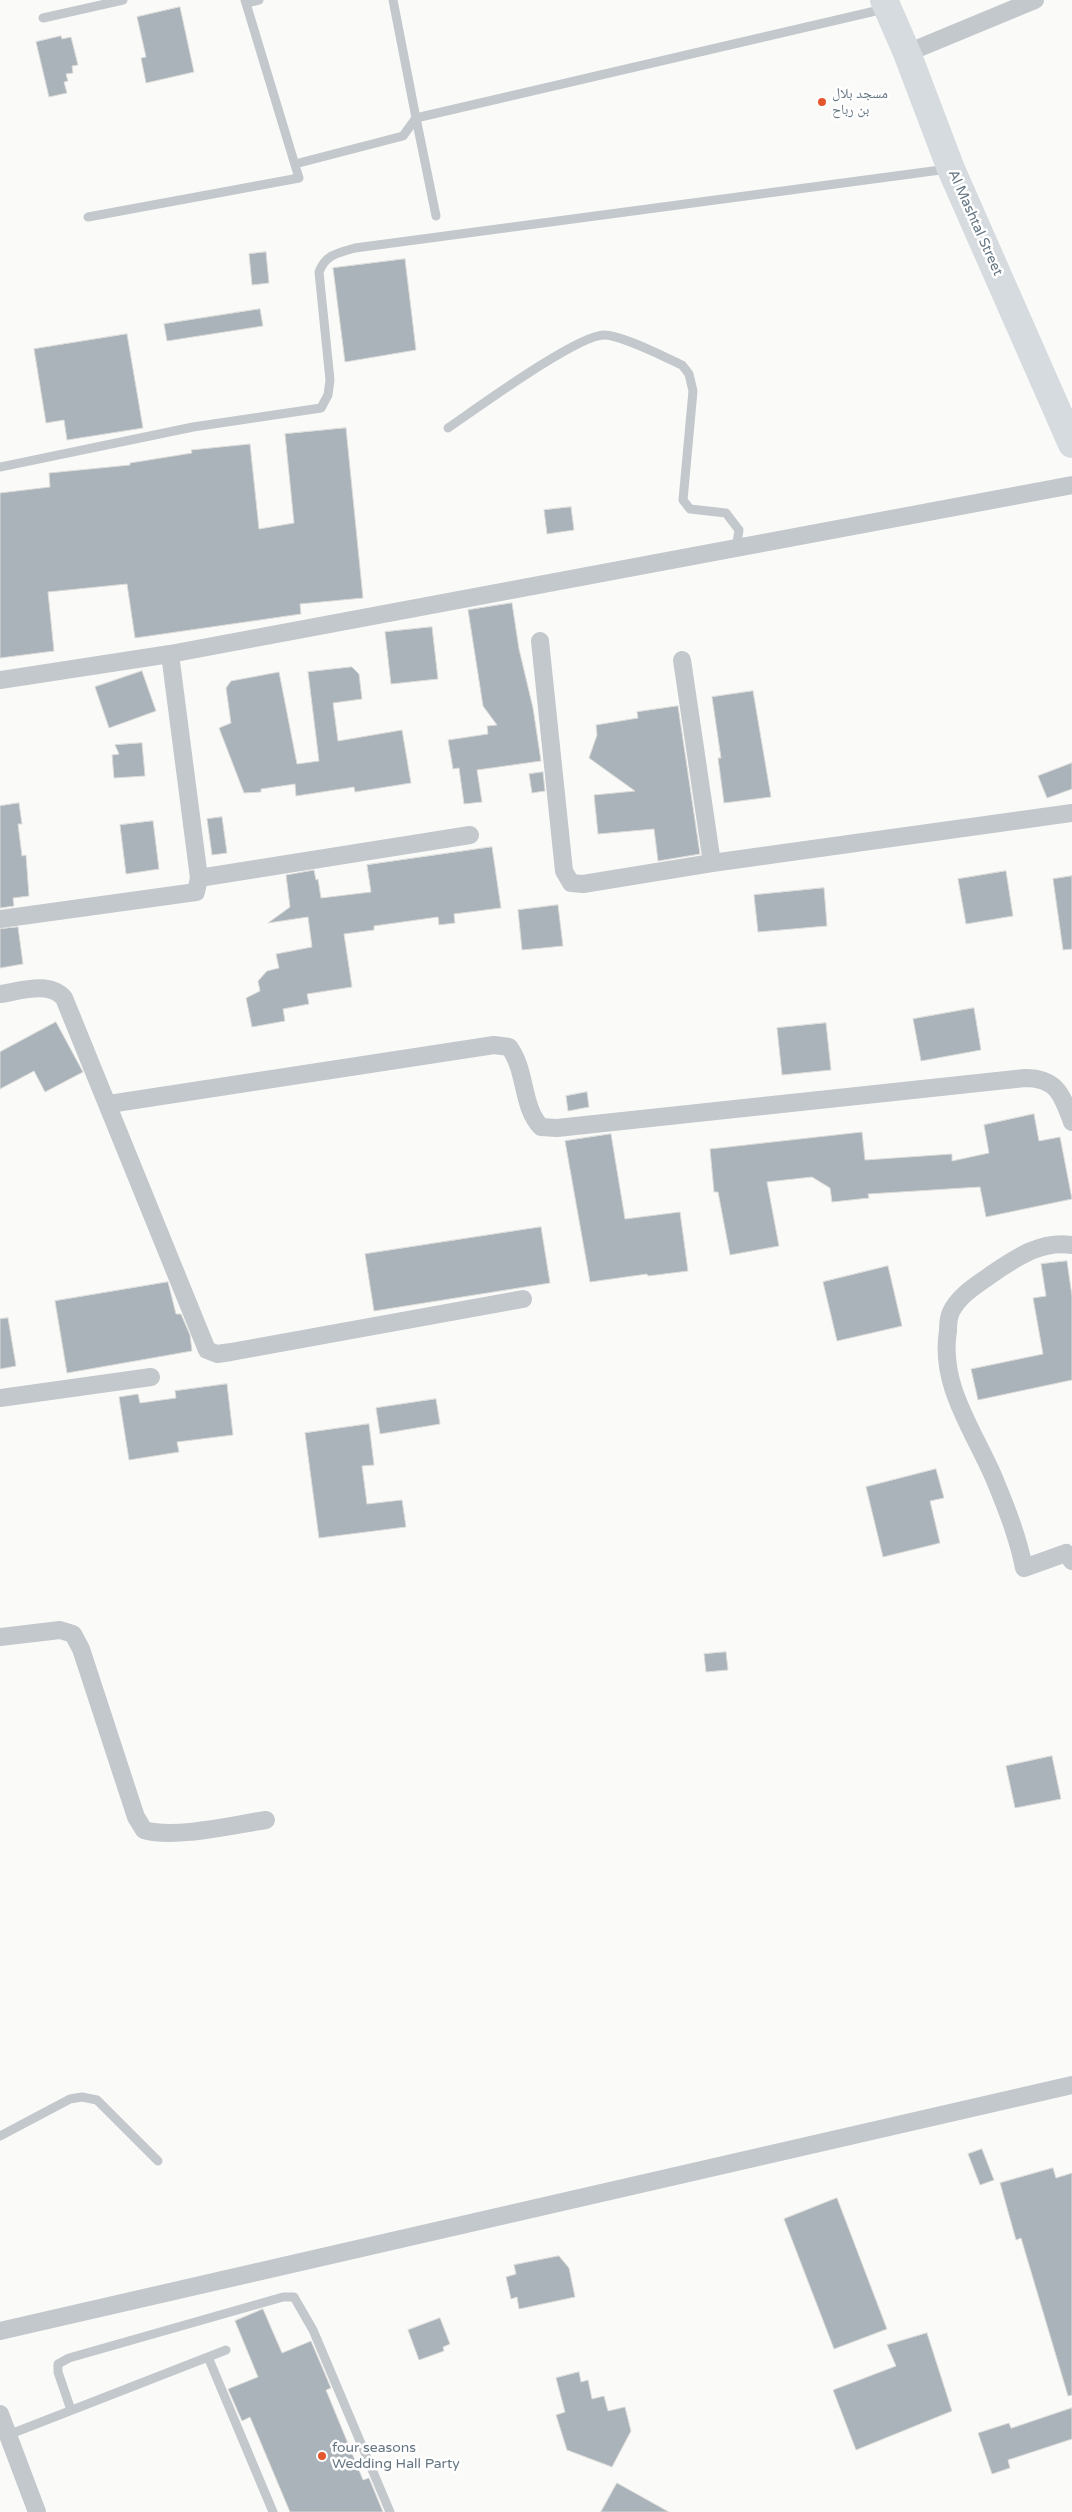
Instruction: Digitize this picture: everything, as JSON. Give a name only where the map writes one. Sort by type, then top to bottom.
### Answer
[{"type":"main road","name":"Al Mashtal Street","points":[[885,4],[907,54],[951,169],[1070,434]]},
{"type":"street","points":[[907,54],[1035,0]]},
{"type":"street","points":[[0,680],[170,654],[1072,486]]},
{"type":"street","points":[[540,641],[564,871],[571,883],[583,884],[712,863],[1072,813]]},
{"type":"street","points":[[0,919],[196,892],[199,878],[170,654]]},
{"type":"street","points":[[682,660],[712,863]]},
{"type":"street","points":[[199,878],[470,834]]},
{"type":"street","points":[[0,994],[40,988],[58,991],[64,998],[109,1104],[207,1350],[217,1354],[231,1352],[524,1299]]},
{"type":"street","points":[[109,1104],[494,1045],[509,1047],[517,1058],[532,1118],[541,1127],[557,1128],[1025,1078],[1040,1078],[1052,1084],[1063,1097],[1072,1122]]},
{"type":"street","points":[[1072,1245],[1059,1243],[1037,1248],[1014,1259],[965,1293],[950,1313],[946,1339],[949,1372],[959,1406],[994,1478],[1018,1540],[1024,1568],[1066,1553],[1072,1561]]},
{"type":"street","points":[[0,1398],[151,1377]]},
{"type":"street","points":[[0,1637],[60,1630],[73,1634],[81,1649],[136,1817],[144,1830],[156,1834],[175,1833],[266,1820]]},
{"type":"street","points":[[0,2331],[1072,2085]]},
{"type":"street","points":[[0,2414],[37,2512]]},
{"type":"lane","points":[[43,18],[123,0]]},
{"type":"lane","points":[[88,217],[299,178],[245,2],[259,0]]},
{"type":"lane","points":[[393,0],[436,216]]},
{"type":"lane","points":[[295,164],[403,136],[416,118],[885,4]]},
{"type":"lane","points":[[0,467],[193,427],[321,408],[328,395],[330,380],[319,272],[323,262],[332,254],[355,248],[951,169]]},
{"type":"lane","points":[[448,428],[577,342],[603,334],[615,336],[682,365],[689,374],[693,391],[683,500],[690,510],[726,513],[739,530],[736,549]]},
{"type":"lane","points":[[0,2136],[70,2099],[82,2097],[97,2100],[158,2161]]},
{"type":"lane","points":[[71,2410],[58,2372],[58,2364],[69,2358],[283,2297],[294,2297],[313,2330],[390,2512]]},
{"type":"lane","points":[[8,2435],[226,2350]]},
{"type":"lane","points":[[208,2357],[273,2512]]},
{"type":"building","points":[[180,7],[194,72],[146,83],[141,58],[146,57],[137,17]]},
{"type":"building","points":[[61,36],[62,39],[71,37],[78,65],[72,66],[73,73],[66,74],[68,81],[64,82],[67,93],[49,97],[36,42]]},
{"type":"building","points":[[266,252],[269,283],[252,285],[249,254]]},
{"type":"building","points":[[405,259],[416,350],[345,362],[333,268]]},
{"type":"building","points":[[260,309],[263,326],[167,341],[164,324]]},
{"type":"building","points":[[127,334],[143,428],[67,440],[64,420],[46,423],[34,349]]},
{"type":"building","points":[[346,428],[363,598],[300,604],[301,614],[135,638],[127,584],[48,592],[54,651],[0,658],[0,493],[50,487],[49,473],[130,465],[130,463],[192,453],[191,450],[250,444],[259,529],[294,523],[285,434]]},
{"type":"building","points":[[571,507],[574,530],[547,534],[544,510]]},
{"type":"building","points":[[512,603],[519,649],[533,708],[541,761],[477,770],[482,802],[464,804],[459,768],[453,769],[448,740],[488,734],[487,726],[497,725],[483,706],[468,610]]},
{"type":"building","points":[[432,627],[438,679],[391,684],[385,632]]},
{"type":"building","points":[[352,667],[359,674],[362,699],[333,703],[338,741],[402,730],[411,783],[355,792],[354,787],[296,796],[295,784],[261,789],[261,792],[244,793],[219,728],[231,723],[226,688],[231,681],[279,672],[297,764],[319,761],[308,672]]},
{"type":"building","points":[[142,671],[156,711],[109,728],[95,687]]},
{"type":"building","points":[[753,691],[771,797],[724,803],[718,758],[721,758],[712,697]]},
{"type":"building","points":[[678,706],[700,854],[658,861],[654,829],[598,834],[594,795],[635,791],[589,758],[597,735],[596,725],[638,718],[637,712]]},
{"type":"building","points":[[142,743],[145,776],[114,778],[112,755],[119,754],[115,745]]},
{"type":"building","points":[[1072,763],[1072,789],[1047,798],[1038,776]]},
{"type":"building","points":[[543,772],[545,791],[532,793],[529,774]]},
{"type":"building","points":[[19,803],[22,824],[18,824],[22,856],[26,855],[29,896],[13,898],[14,906],[0,908],[0,806]]},
{"type":"building","points":[[222,817],[227,853],[212,855],[207,819]]},
{"type":"building","points":[[153,821],[159,869],[126,874],[120,825]]},
{"type":"building","points":[[492,847],[501,908],[454,914],[455,923],[439,925],[438,917],[374,926],[374,930],[344,934],[352,987],[307,994],[309,1004],[283,1009],[285,1021],[252,1027],[246,998],[260,991],[258,981],[267,971],[279,968],[276,954],[312,947],[308,917],[268,923],[290,907],[286,875],[314,870],[316,880],[318,879],[321,898],[371,892],[367,865]]},
{"type":"building","points":[[1006,871],[1013,916],[966,924],[958,879]]},
{"type":"building","points":[[1072,876],[1072,949],[1063,950],[1053,879]]},
{"type":"building","points":[[824,888],[827,926],[758,932],[754,895]]},
{"type":"building","points":[[558,905],[563,946],[522,950],[518,910]]},
{"type":"building","points":[[18,927],[23,964],[0,968],[0,929]]},
{"type":"building","points":[[974,1008],[981,1050],[921,1061],[913,1019]]},
{"type":"building","points":[[56,1022],[83,1072],[45,1092],[34,1071],[0,1089],[0,1052]]},
{"type":"building","points":[[826,1023],[831,1070],[782,1075],[777,1028]]},
{"type":"building","points":[[587,1092],[589,1107],[568,1111],[566,1096]]},
{"type":"building","points":[[1034,1114],[1039,1141],[1060,1137],[1072,1199],[986,1217],[980,1187],[868,1194],[869,1198],[832,1202],[830,1188],[812,1177],[767,1182],[779,1246],[730,1255],[718,1192],[714,1192],[710,1149],[862,1132],[865,1160],[952,1154],[952,1161],[989,1153],[984,1125]]},
{"type":"building","points":[[611,1134],[625,1219],[680,1212],[688,1271],[648,1276],[647,1274],[590,1282],[565,1141]]},
{"type":"building","points":[[541,1227],[550,1283],[374,1311],[365,1254]]},
{"type":"building","points":[[1067,1261],[1072,1296],[1072,1380],[978,1400],[971,1369],[1043,1354],[1033,1298],[1046,1296],[1041,1264]]},
{"type":"building","points":[[888,1266],[902,1326],[837,1341],[823,1282]]},
{"type":"building","points":[[168,1282],[176,1314],[181,1314],[190,1335],[192,1351],[67,1373],[55,1301]]},
{"type":"building","points":[[8,1318],[16,1366],[0,1369],[0,1319]]},
{"type":"building","points":[[227,1384],[233,1435],[177,1442],[179,1452],[129,1460],[119,1397],[138,1394],[140,1403],[176,1398],[175,1391]]},
{"type":"building","points":[[436,1399],[440,1424],[380,1434],[376,1408]]},
{"type":"building","points":[[369,1424],[374,1465],[362,1466],[367,1504],[402,1500],[406,1527],[319,1538],[305,1433]]},
{"type":"building","points":[[936,1469],[944,1498],[930,1501],[940,1543],[883,1557],[866,1487]]},
{"type":"building","points":[[726,1652],[728,1670],[706,1672],[704,1654]]},
{"type":"building","points":[[1052,1756],[1061,1799],[1015,1808],[1006,1766]]},
{"type":"building","points":[[982,2149],[994,2180],[980,2185],[968,2154]]},
{"type":"building","points":[[1053,2168],[1056,2178],[1072,2173],[1072,2395],[1068,2396],[1021,2238],[1016,2240],[1000,2183]]},
{"type":"building","points":[[837,2198],[887,2329],[834,2349],[784,2219]]},
{"type":"building","points":[[559,2256],[569,2268],[575,2297],[519,2309],[517,2297],[511,2299],[506,2277],[516,2274],[514,2265]]},
{"type":"building","points":[[263,2309],[282,2353],[311,2341],[331,2388],[326,2390],[363,2480],[369,2478],[383,2512],[290,2512],[250,2417],[242,2421],[228,2389],[258,2377],[235,2321]]},
{"type":"building","points":[[440,2318],[450,2344],[443,2347],[444,2351],[419,2360],[408,2330]]},
{"type":"building","points":[[927,2333],[952,2411],[856,2450],[833,2390],[896,2366],[887,2345]]},
{"type":"building","points":[[579,2372],[581,2382],[588,2380],[592,2399],[604,2396],[608,2411],[625,2407],[631,2431],[612,2467],[567,2450],[556,2415],[565,2412],[556,2378]]},
{"type":"building","points":[[1072,2408],[1072,2439],[1008,2460],[1010,2468],[992,2474],[978,2433],[1009,2423],[1011,2428]]},
{"type":"building","points":[[617,2483],[669,2512],[601,2512]]},
{"type":"place","name":"مسجد بلال بن رباح","points":[[822,102]]},
{"type":"place","name":"four seasons Wedding Hall Party","points":[[322,2456]]}]
